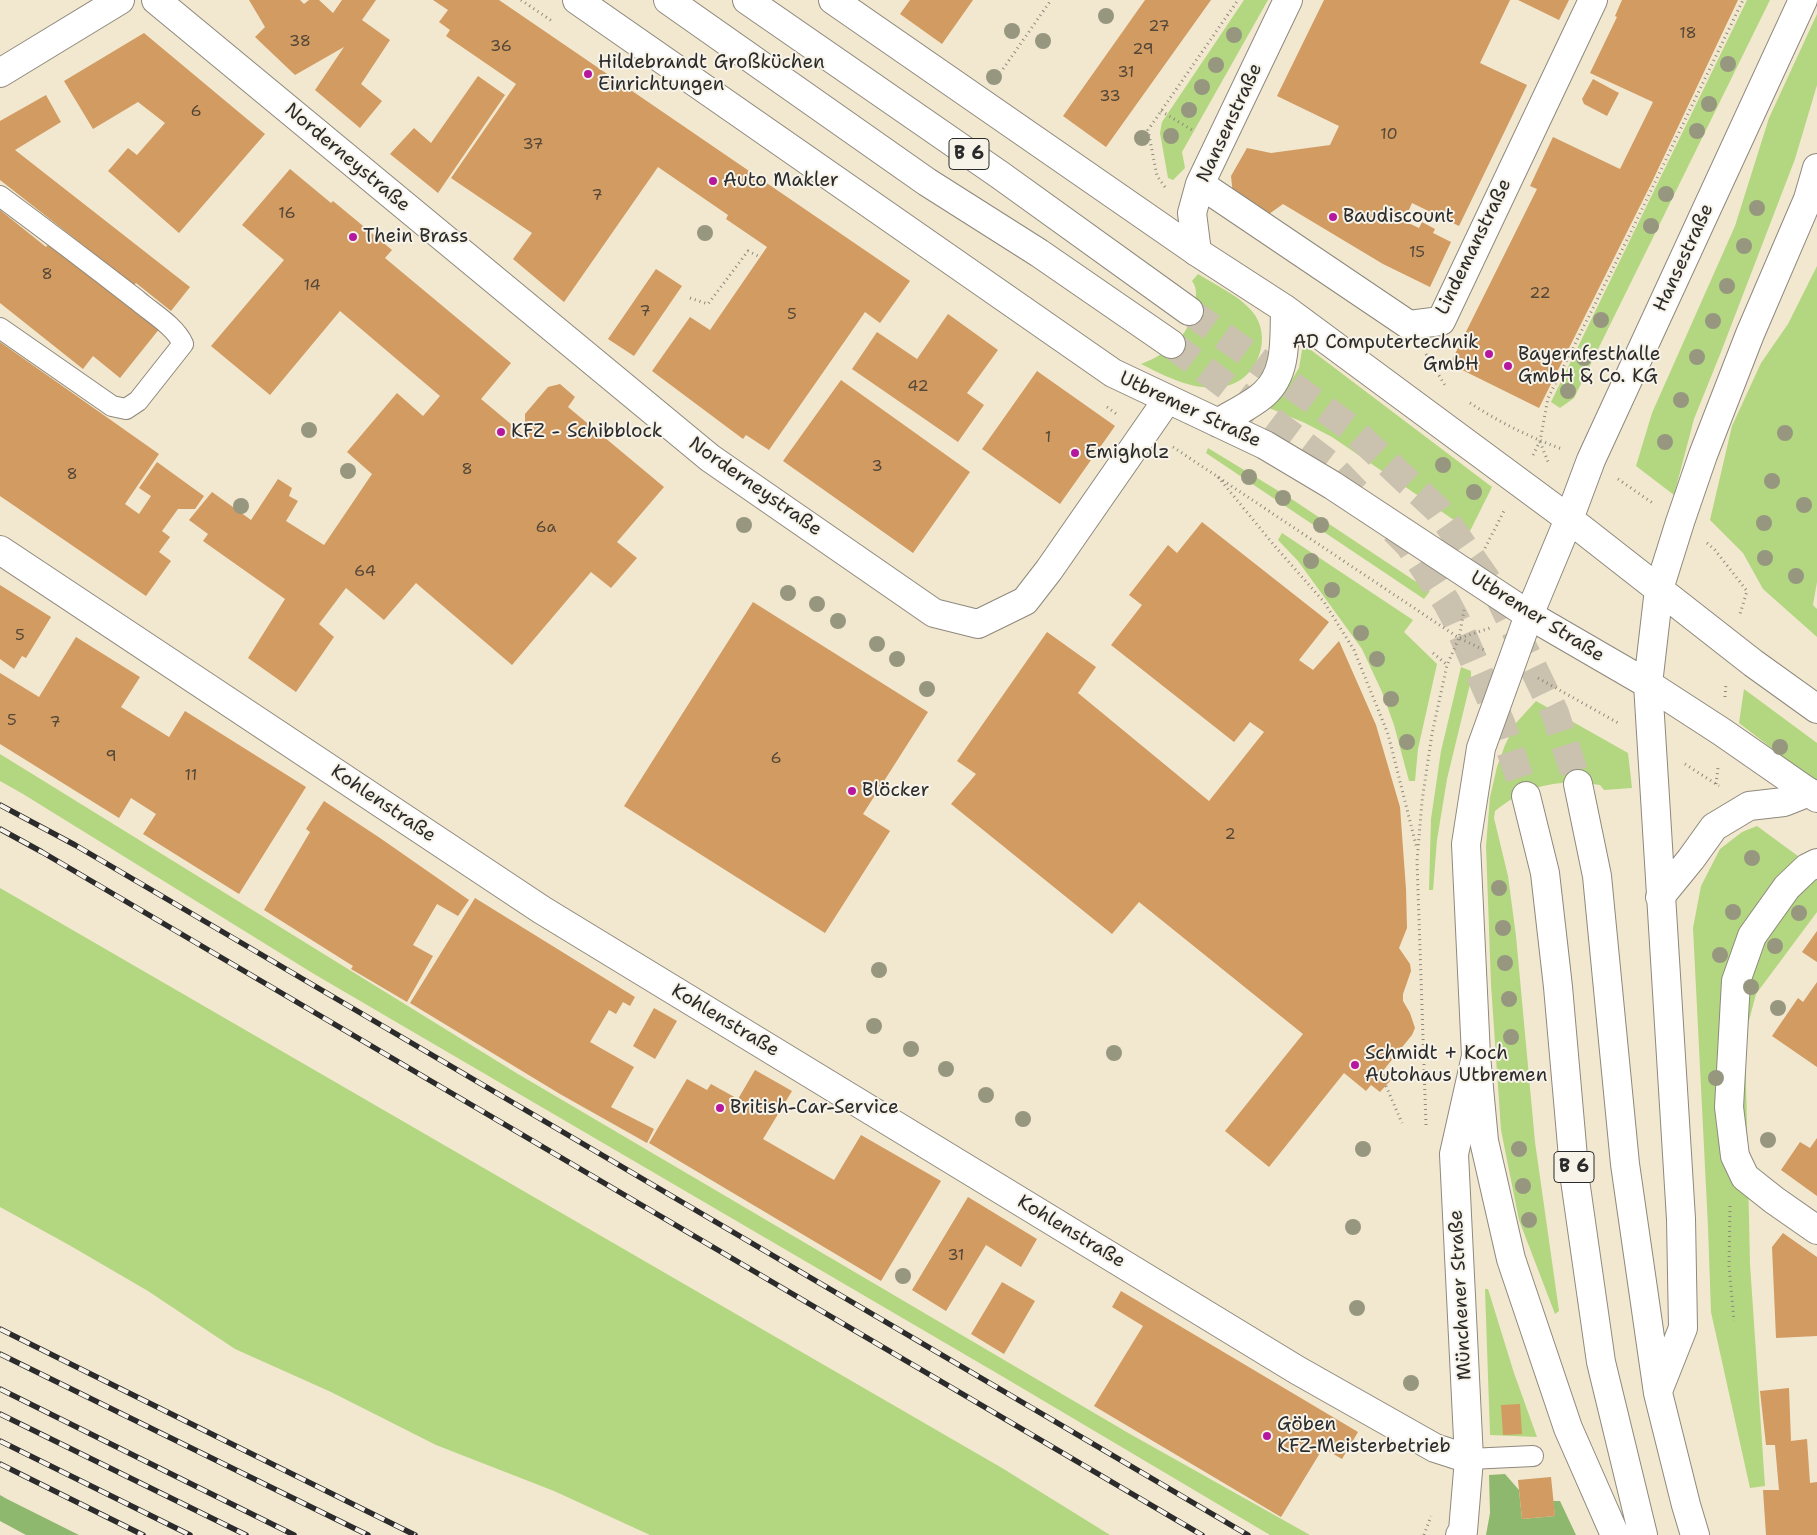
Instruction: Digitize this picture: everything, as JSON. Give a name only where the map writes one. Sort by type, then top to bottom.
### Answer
[{"type":"main road","points":[[0,72],[120,0]]},
{"type":"main road","name":"Norderneystraße","points":[[156,0],[710,458],[934,613],[978,624],[1025,601],[1049,570],[1167,400]]},
{"type":"main road","name":"Utbremer Straße","points":[[577,0],[932,246],[1059,337],[1114,373],[1167,400],[1265,445],[1332,484],[1529,616],[1648,684],[1813,795]]},
{"type":"main road","name":"B 6","points":[[668,0],[927,182],[1039,253],[1171,344]]},
{"type":"main road","name":"B 6","points":[[747,0],[992,170],[1189,311]]},
{"type":"main road","points":[[833,0],[1197,252],[1285,308],[1569,518],[1754,663],[1817,709]]},
{"type":"main road","name":"Nansenstraße","points":[[1197,252],[1192,213],[1200,184],[1288,0]]},
{"type":"main road","name":"Lindemanstraße","points":[[1200,184],[1409,325],[1441,321],[1593,0]]},
{"type":"main road","name":"Hansestraße","points":[[1476,1056],[1466,844],[1481,748],[1529,616],[1591,460],[1803,0]]},
{"type":"main road","points":[[1658,1393],[1683,1328],[1681,1219],[1648,684],[1659,589],[1703,455],[1750,334],[1808,199],[1817,168]]},
{"type":"main road","points":[[1218,423],[1265,394],[1276,379],[1283,357],[1285,308]]},
{"type":"main road","name":"Kohlenstraße","points":[[0,550],[542,910],[1297,1370],[1436,1448],[1469,1459]]},
{"type":"main road","points":[[1578,784],[1597,876],[1625,1164],[1658,1393],[1695,1535]]},
{"type":"main road","points":[[1660,897],[1714,827],[1749,806],[1784,802],[1813,795]]},
{"type":"main road","name":"B 6","points":[[1526,796],[1545,873],[1576,1180],[1601,1362],[1643,1535]]},
{"type":"main road","points":[[1817,863],[1807,868],[1787,886],[1752,936],[1736,981],[1729,1106],[1735,1156],[1745,1177],[1817,1230]]},
{"type":"main road","points":[[1476,1056],[1484,1141],[1511,1259],[1568,1428],[1615,1535]]},
{"type":"main road","name":"Münchener Straße","points":[[1460,1535],[1463,1531],[1469,1459],[1454,1154],[1476,1056]]},
{"type":"lane","points":[[0,196],[89,262],[162,321],[179,335],[183,344],[138,401],[126,408],[112,406],[0,328]]},
{"type":"lane","points":[[1469,1459],[1533,1456]]},
{"type":"path","points":[[1003,69],[1051,0]]},
{"type":"path","points":[[1192,213],[1171,196],[1157,176],[1148,130],[1238,0]]},
{"type":"path","points":[[1424,1066],[1418,852],[1422,801],[1432,734],[1447,665],[1459,638],[1470,576],[1540,441],[1548,398],[1743,0]]},
{"type":"path","points":[[690,298],[708,304],[748,251],[760,257]]},
{"type":"path","points":[[1462,398],[1495,420],[1540,441]]},
{"type":"path","points":[[1216,475],[1324,602],[1354,650],[1388,734],[1418,852]]},
{"type":"path","points":[[1432,652],[1447,665]]},
{"type":"path","points":[[1386,1086],[1402,1123]]},
{"type":"path","points":[[1734,1321],[1729,1266],[1730,1205],[1745,1177]]},
{"type":"green space","points":[[1244,0],[1268,0],[1182,152],[1185,168],[1173,180],[1168,178],[1160,133],[1162,122]]},
{"type":"green space","points":[[1747,0],[1770,0],[1574,398],[1560,408],[1551,402]]},
{"type":"green space","points":[[1817,14],[1817,85],[1795,159],[1694,419],[1674,495],[1636,466],[1652,413],[1735,226],[1769,118]]},
{"type":"green space","points":[[1817,266],[1817,582],[1813,605],[1817,609],[1817,637],[1763,589],[1743,553],[1710,520],[1732,426],[1761,363],[1788,324]]},
{"type":"green space","points":[[1198,274],[1244,303],[1257,319],[1261,331],[1262,343],[1259,356],[1245,377],[1234,384],[1211,388],[1190,385],[1169,378],[1141,364],[1155,358],[1168,349],[1184,333],[1190,321],[1195,300],[1196,290],[1192,281]]},
{"type":"green space","points":[[1303,344],[1492,487],[1470,531],[1332,437],[1269,408],[1283,394],[1299,368]]},
{"type":"green space","points":[[1208,448],[1290,498],[1430,591],[1424,599],[1206,453]]},
{"type":"green space","points":[[1282,533],[1413,620],[1404,632],[1437,664],[1418,749],[1415,781],[1409,781],[1394,725],[1382,692],[1362,649],[1298,561],[1278,540]]},
{"type":"green space","points":[[1461,667],[1471,671],[1471,680],[1447,779],[1437,840],[1433,890],[1429,890],[1431,819],[1441,751]]},
{"type":"green space","points":[[1744,689],[1817,743],[1817,783],[1739,723]]},
{"type":"green space","points":[[1536,701],[1628,753],[1632,788],[1604,790],[1600,785],[1571,782],[1558,783],[1519,795],[1495,811],[1494,818],[1508,876],[1516,936],[1535,1142],[1559,1311],[1555,1314],[1519,1220],[1501,1130],[1491,985],[1486,846],[1490,797],[1497,767],[1516,723]]},
{"type":"green space","points":[[0,754],[518,1074],[1130,1434],[1310,1535],[1270,1535],[314,974],[0,781]]},
{"type":"green space","points":[[1757,826],[1817,870],[1817,912],[1756,994],[1745,1036],[1750,1264],[1765,1486],[1750,1488],[1711,1312],[1693,928],[1701,886],[1720,849],[1742,832]]},
{"type":"green space","points":[[0,888],[1002,1468],[1110,1535],[650,1535],[554,1491],[436,1445],[331,1392],[235,1349],[148,1291],[0,1207]]},
{"type":"green space","points":[[1485,1289],[1488,1289],[1514,1373],[1537,1437],[1490,1435]]},
{"type":"green space","points":[[1505,1474],[1519,1490],[1522,1519],[1555,1516],[1553,1501],[1560,1501],[1576,1535],[1486,1535],[1490,1513],[1489,1475]]},
{"type":"green space","points":[[0,1495],[79,1535],[26,1535],[0,1521]]},
{"type":"building","points":[[249,0],[300,0],[304,4],[309,0],[319,0],[333,13],[342,0],[376,0],[362,20],[390,40],[361,84],[382,101],[360,128],[315,90],[344,47],[295,75],[255,37],[265,27]]},
{"type":"building","points":[[433,0],[499,0],[910,281],[880,323],[865,312],[769,450],[746,435],[743,439],[652,371],[690,317],[710,330],[767,247],[726,219],[728,215],[658,167],[564,302],[513,259],[532,233],[451,178],[516,84],[446,36],[450,30],[439,22],[448,10]]},
{"type":"building","points":[[910,0],[973,0],[942,44],[900,14]]},
{"type":"building","points":[[1145,0],[1211,0],[1106,147],[1063,116]]},
{"type":"building","points":[[1324,0],[1510,0],[1480,63],[1527,85],[1459,226],[1412,203],[1404,221],[1419,228],[1422,222],[1435,229],[1433,233],[1451,242],[1430,287],[1383,264],[1283,204],[1262,219],[1233,195],[1231,176],[1247,148],[1271,153],[1330,145],[1339,126],[1277,96]]},
{"type":"building","points":[[1518,0],[1569,0],[1559,20]]},
{"type":"building","points":[[1622,0],[1738,0],[1651,184],[1539,408],[1450,364],[1537,189],[1530,186],[1553,137],[1620,169],[1653,102],[1590,73],[1617,17],[1615,16]]},
{"type":"building","points":[[144,33],[265,134],[179,233],[108,171],[128,148],[137,155],[165,123],[138,102],[93,129],[64,81]]},
{"type":"building","points":[[478,76],[505,95],[438,193],[390,154],[414,128],[431,143]]},
{"type":"building","points":[[1593,79],[1619,93],[1607,116],[1584,104],[1582,99]]},
{"type":"building","points":[[46,95],[61,122],[15,150],[190,287],[171,311],[136,283],[134,285],[0,180],[0,121]]},
{"type":"building","points":[[290,169],[331,203],[333,201],[392,250],[385,258],[511,363],[481,399],[524,435],[530,427],[525,423],[525,414],[548,387],[560,384],[575,397],[568,407],[664,487],[617,542],[637,558],[611,588],[591,572],[512,665],[416,583],[384,620],[346,588],[319,624],[334,637],[296,692],[248,658],[285,599],[203,541],[208,534],[189,520],[212,492],[251,520],[278,479],[292,488],[289,496],[298,501],[286,521],[324,545],[372,474],[347,452],[397,393],[423,416],[440,396],[340,311],[270,395],[211,346],[284,260],[242,225]]},
{"type":"building","points":[[0,210],[46,247],[51,241],[160,328],[120,378],[93,356],[83,369],[0,303]]},
{"type":"building","points":[[656,269],[682,286],[634,356],[608,339]]},
{"type":"building","points":[[948,314],[998,350],[967,393],[984,405],[958,442],[852,369],[877,332],[917,359]]},
{"type":"building","points":[[0,342],[159,454],[125,504],[139,514],[151,496],[139,488],[157,462],[204,496],[195,509],[178,509],[162,531],[170,537],[159,552],[171,561],[146,596],[0,496]]},
{"type":"building","points":[[1037,371],[1115,426],[1060,504],[982,449]]},
{"type":"building","points":[[841,380],[970,472],[913,553],[783,461]]},
{"type":"building","points":[[1202,522],[1329,622],[1299,660],[1313,670],[1339,641],[1376,725],[1400,807],[1407,928],[1399,948],[1410,964],[1411,971],[1403,994],[1403,1001],[1410,1013],[1415,1028],[1412,1035],[1382,1072],[1391,1080],[1380,1092],[1371,1085],[1366,1091],[1344,1073],[1269,1167],[1225,1131],[1303,1034],[1139,902],[1112,934],[951,804],[976,774],[957,761],[1047,632],[1096,667],[1078,693],[1209,801],[1264,732],[1250,722],[1234,742],[1111,645],[1142,605],[1129,595],[1168,545],[1177,553]]},
{"type":"building","points":[[0,585],[51,617],[26,658],[22,656],[14,669],[0,659]]},
{"type":"building","points":[[753,602],[928,712],[863,814],[890,831],[825,933],[624,806]]},
{"type":"building","points":[[76,637],[140,677],[121,707],[169,737],[185,711],[306,787],[239,894],[143,834],[156,814],[131,798],[119,818],[0,744],[0,673],[39,697]]},
{"type":"building","points":[[324,801],[469,900],[458,916],[437,904],[413,945],[433,956],[407,1002],[351,969],[353,966],[264,910],[310,832],[306,829]]},
{"type":"building","points":[[475,898],[635,997],[630,1006],[623,1002],[616,1014],[609,1010],[590,1042],[634,1067],[611,1107],[654,1129],[647,1143],[560,1094],[410,1003]]},
{"type":"building","points":[[1817,931],[1817,962],[1802,952]]},
{"type":"building","points":[[1817,982],[1817,1067],[1772,1036],[1798,998],[1803,1002]]},
{"type":"building","points":[[654,1008],[677,1021],[655,1059],[633,1046]]},
{"type":"building","points":[[755,1070],[792,1091],[763,1139],[834,1180],[861,1135],[941,1181],[881,1281],[649,1143],[687,1079],[707,1090],[711,1084],[738,1099]]},
{"type":"building","points":[[1817,1138],[1817,1196],[1781,1170],[1800,1142],[1810,1148]]},
{"type":"building","points":[[968,1197],[1037,1239],[1021,1267],[986,1245],[946,1311],[912,1290]]},
{"type":"building","points":[[1783,1233],[1817,1257],[1817,1336],[1776,1338],[1772,1247]]},
{"type":"building","points":[[1002,1282],[1035,1301],[1004,1354],[971,1334]]},
{"type":"building","points":[[1121,1291],[1358,1432],[1342,1459],[1323,1448],[1281,1517],[1094,1406],[1143,1326],[1112,1307]]},
{"type":"building","points":[[1789,1388],[1791,1441],[1807,1439],[1810,1483],[1817,1482],[1817,1535],[1766,1535],[1763,1490],[1779,1490],[1775,1445],[1766,1445],[1760,1391]]},
{"type":"building","points":[[1520,1404],[1522,1434],[1503,1435],[1501,1405]]},
{"type":"building","points":[[1551,1477],[1555,1516],[1522,1519],[1518,1480]]},
{"type":"tunnel","points":[[1189,311],[1348,426],[1438,510],[1499,597],[1555,713],[1578,784]]},
{"type":"tunnel","points":[[1171,344],[1328,463],[1362,498]]},
{"type":"tunnel","points":[[1394,530],[1409,545],[1456,620],[1501,723],[1526,796]]},
{"type":"railway","points":[[0,805],[75,845],[1248,1535]]},
{"type":"railway","points":[[0,829],[1202,1535]]},
{"type":"railway","points":[[0,1329],[415,1535]]},
{"type":"railway","points":[[0,1354],[368,1535]]},
{"type":"railway","points":[[0,1389],[294,1535]]},
{"type":"railway","points":[[0,1414],[246,1535]]},
{"type":"railway","points":[[0,1441],[190,1535]]},
{"type":"railway","points":[[0,1464],[143,1535]]},
{"type":"place","name":"Hildebrandt Großküchen Einrichtungen","points":[[588,74]]},
{"type":"place","name":"Auto Makler","points":[[713,181]]},
{"type":"place","name":"Baudiscount","points":[[1333,217]]},
{"type":"place","name":"Thein Brass","points":[[353,237]]},
{"type":"place","name":"AD Computertechnik GmbH","points":[[1489,354]]},
{"type":"place","name":"Bayernfesthalle GmbH & Co. KG","points":[[1508,366]]},
{"type":"place","name":"KFZ - Schibblock","points":[[501,432]]},
{"type":"place","name":"Emigholz","points":[[1075,453]]},
{"type":"place","name":"Blöcker","points":[[852,791]]},
{"type":"place","name":"Schmidt + Koch Autohaus Utbremen","points":[[1355,1065]]},
{"type":"place","name":"British-Car-Service","points":[[720,1108]]},
{"type":"place","name":"Göben KFZ-Meisterbetrieb","points":[[1267,1436]]}]
